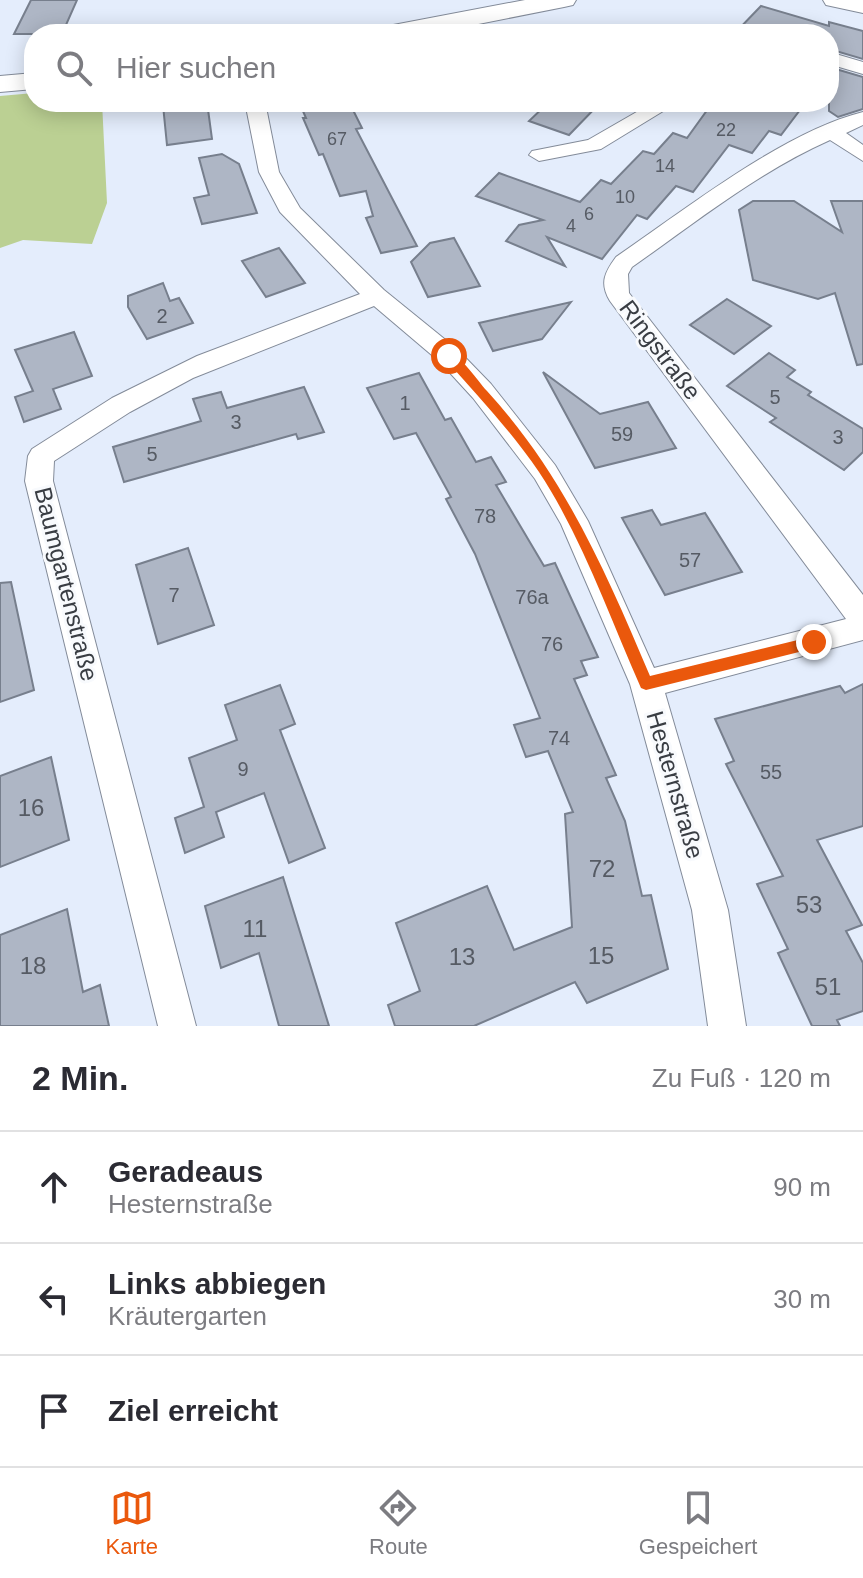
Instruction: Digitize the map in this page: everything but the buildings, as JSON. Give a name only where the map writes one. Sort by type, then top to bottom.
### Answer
[{"type":"street","points":[[440,24],[564,0]]},
{"type":"street","points":[[835,0],[863,5]]},
{"type":"street","points":[[839,61],[863,68]]},
{"type":"street","points":[[0,67],[24,67]]},
{"type":"street","points":[[0,84],[24,82]]},
{"type":"street","name":"Hesternstraße","points":[[257,112],[269,172],[276,190],[291,212],[376,296],[449,356],[514,429],[545,472],[599,573],[646,684],[710,910],[727,1026]]},
{"type":"street","points":[[539,155],[594,145],[651,112]]},
{"type":"street","name":"Ringstraße","points":[[863,118],[806,143],[745,178],[673,226],[624,262],[616,274],[615,284],[618,295],[863,618]]},
{"type":"street","points":[[832,132],[863,155]]},
{"type":"street","name":"Baumgartenstraße","points":[[177,1026],[39,481],[41,456],[84,425],[204,363],[376,296]]},
{"type":"street","points":[[646,684],[863,627]]},
{"type":"green space","points":[[24,94],[24,112],[102,112],[107,203],[92,244],[23,240],[0,248],[0,96]]},
{"type":"route","points":[[449,356],[514,429],[545,472],[574,521],[599,573],[646,684],[814,642]]}]
